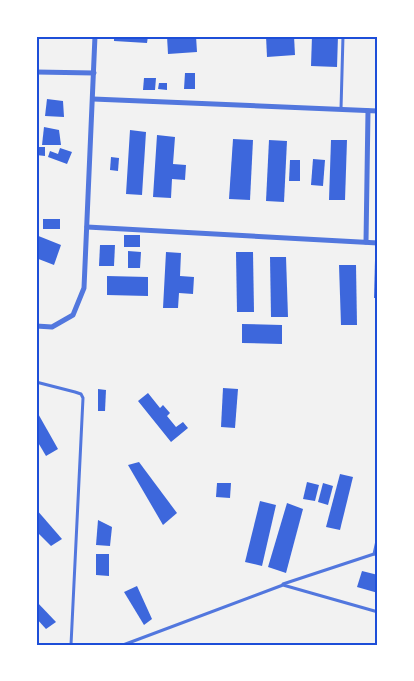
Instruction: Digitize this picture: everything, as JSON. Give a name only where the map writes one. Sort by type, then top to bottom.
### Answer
[{"type":"street","points":[[36,326],[52,327],[73,315],[84,288],[95,36]]},
{"type":"street","points":[[36,72],[94,73]]},
{"type":"street","points":[[93,98],[378,111]]},
{"type":"street","points":[[366,242],[368,110]]},
{"type":"street","points":[[87,227],[378,243]]},
{"type":"lane","points":[[342,109],[343,36]]},
{"type":"lane","points":[[36,382],[81,394],[83,398],[71,645]]},
{"type":"lane","points":[[123,645],[283,585],[376,554],[378,536]]},
{"type":"lane","points":[[283,585],[378,612]]},
{"type":"building","points":[[114,36],[148,36],[147,43],[114,41]]},
{"type":"building","points":[[167,36],[196,36],[197,52],[168,54]]},
{"type":"building","points":[[266,36],[294,36],[295,55],[267,57]]},
{"type":"building","points":[[312,36],[338,36],[337,67],[311,66]]},
{"type":"building","points":[[185,73],[195,73],[195,89],[184,89]]},
{"type":"building","points":[[144,78],[156,78],[155,90],[143,90]]},
{"type":"building","points":[[159,83],[167,83],[167,90],[158,89]]},
{"type":"building","points":[[47,99],[63,101],[64,117],[45,116]]},
{"type":"building","points":[[44,127],[59,130],[61,145],[42,145]]},
{"type":"building","points":[[130,130],[146,132],[142,195],[126,194]]},
{"type":"building","points":[[157,135],[175,137],[173,164],[186,165],[185,180],[172,179],[171,198],[153,197]]},
{"type":"building","points":[[233,139],[253,140],[250,200],[229,199]]},
{"type":"building","points":[[269,140],[287,141],[284,202],[266,201]]},
{"type":"building","points":[[331,140],[347,140],[345,200],[329,200]]},
{"type":"building","points":[[36,147],[45,147],[45,156],[36,155]]},
{"type":"building","points":[[60,148],[72,152],[67,164],[48,157],[50,151],[58,154]]},
{"type":"building","points":[[111,157],[119,158],[118,171],[110,170]]},
{"type":"building","points":[[313,159],[325,160],[323,186],[311,185]]},
{"type":"building","points":[[290,160],[300,160],[300,181],[289,181]]},
{"type":"building","points":[[43,219],[60,219],[60,229],[43,229]]},
{"type":"building","points":[[36,235],[61,245],[54,265],[36,258]]},
{"type":"building","points":[[124,235],[140,235],[140,247],[124,247]]},
{"type":"building","points":[[100,245],[115,245],[114,266],[99,266]]},
{"type":"building","points":[[128,251],[141,252],[140,268],[128,268]]},
{"type":"building","points":[[166,252],[181,253],[180,276],[194,277],[193,294],[179,293],[178,308],[163,308]]},
{"type":"building","points":[[236,252],[253,252],[254,312],[237,312]]},
{"type":"building","points":[[270,257],[286,257],[288,317],[271,317]]},
{"type":"building","points":[[375,260],[378,260],[378,298],[374,298]]},
{"type":"building","points":[[339,265],[356,265],[357,325],[341,325]]},
{"type":"building","points":[[107,276],[148,277],[148,296],[107,295]]},
{"type":"building","points":[[242,324],[282,325],[282,344],[242,343]]},
{"type":"building","points":[[223,388],[238,389],[235,428],[221,427]]},
{"type":"building","points":[[98,389],[106,390],[105,411],[98,411]]},
{"type":"building","points":[[148,393],[160,408],[163,405],[170,413],[167,416],[176,427],[183,422],[188,428],[171,442],[138,401]]},
{"type":"building","points":[[36,410],[58,449],[46,456],[36,439]]},
{"type":"building","points":[[139,462],[177,513],[163,525],[128,465]]},
{"type":"building","points":[[340,474],[353,477],[340,530],[326,527]]},
{"type":"building","points":[[307,482],[319,485],[315,501],[303,499]]},
{"type":"building","points":[[217,483],[231,483],[230,498],[216,497]]},
{"type":"building","points":[[323,483],[333,486],[328,505],[318,502]]},
{"type":"building","points":[[260,501],[276,505],[262,566],[245,562]]},
{"type":"building","points":[[287,503],[303,509],[286,573],[268,567]]},
{"type":"building","points":[[36,509],[62,539],[51,546],[36,531]]},
{"type":"building","points":[[98,520],[112,527],[110,546],[96,545]]},
{"type":"building","points":[[96,554],[109,554],[109,576],[96,575]]},
{"type":"building","points":[[362,571],[378,575],[378,593],[357,587]]},
{"type":"building","points":[[137,586],[152,619],[144,625],[124,592]]},
{"type":"building","points":[[36,601],[56,622],[46,629],[36,618]]}]
